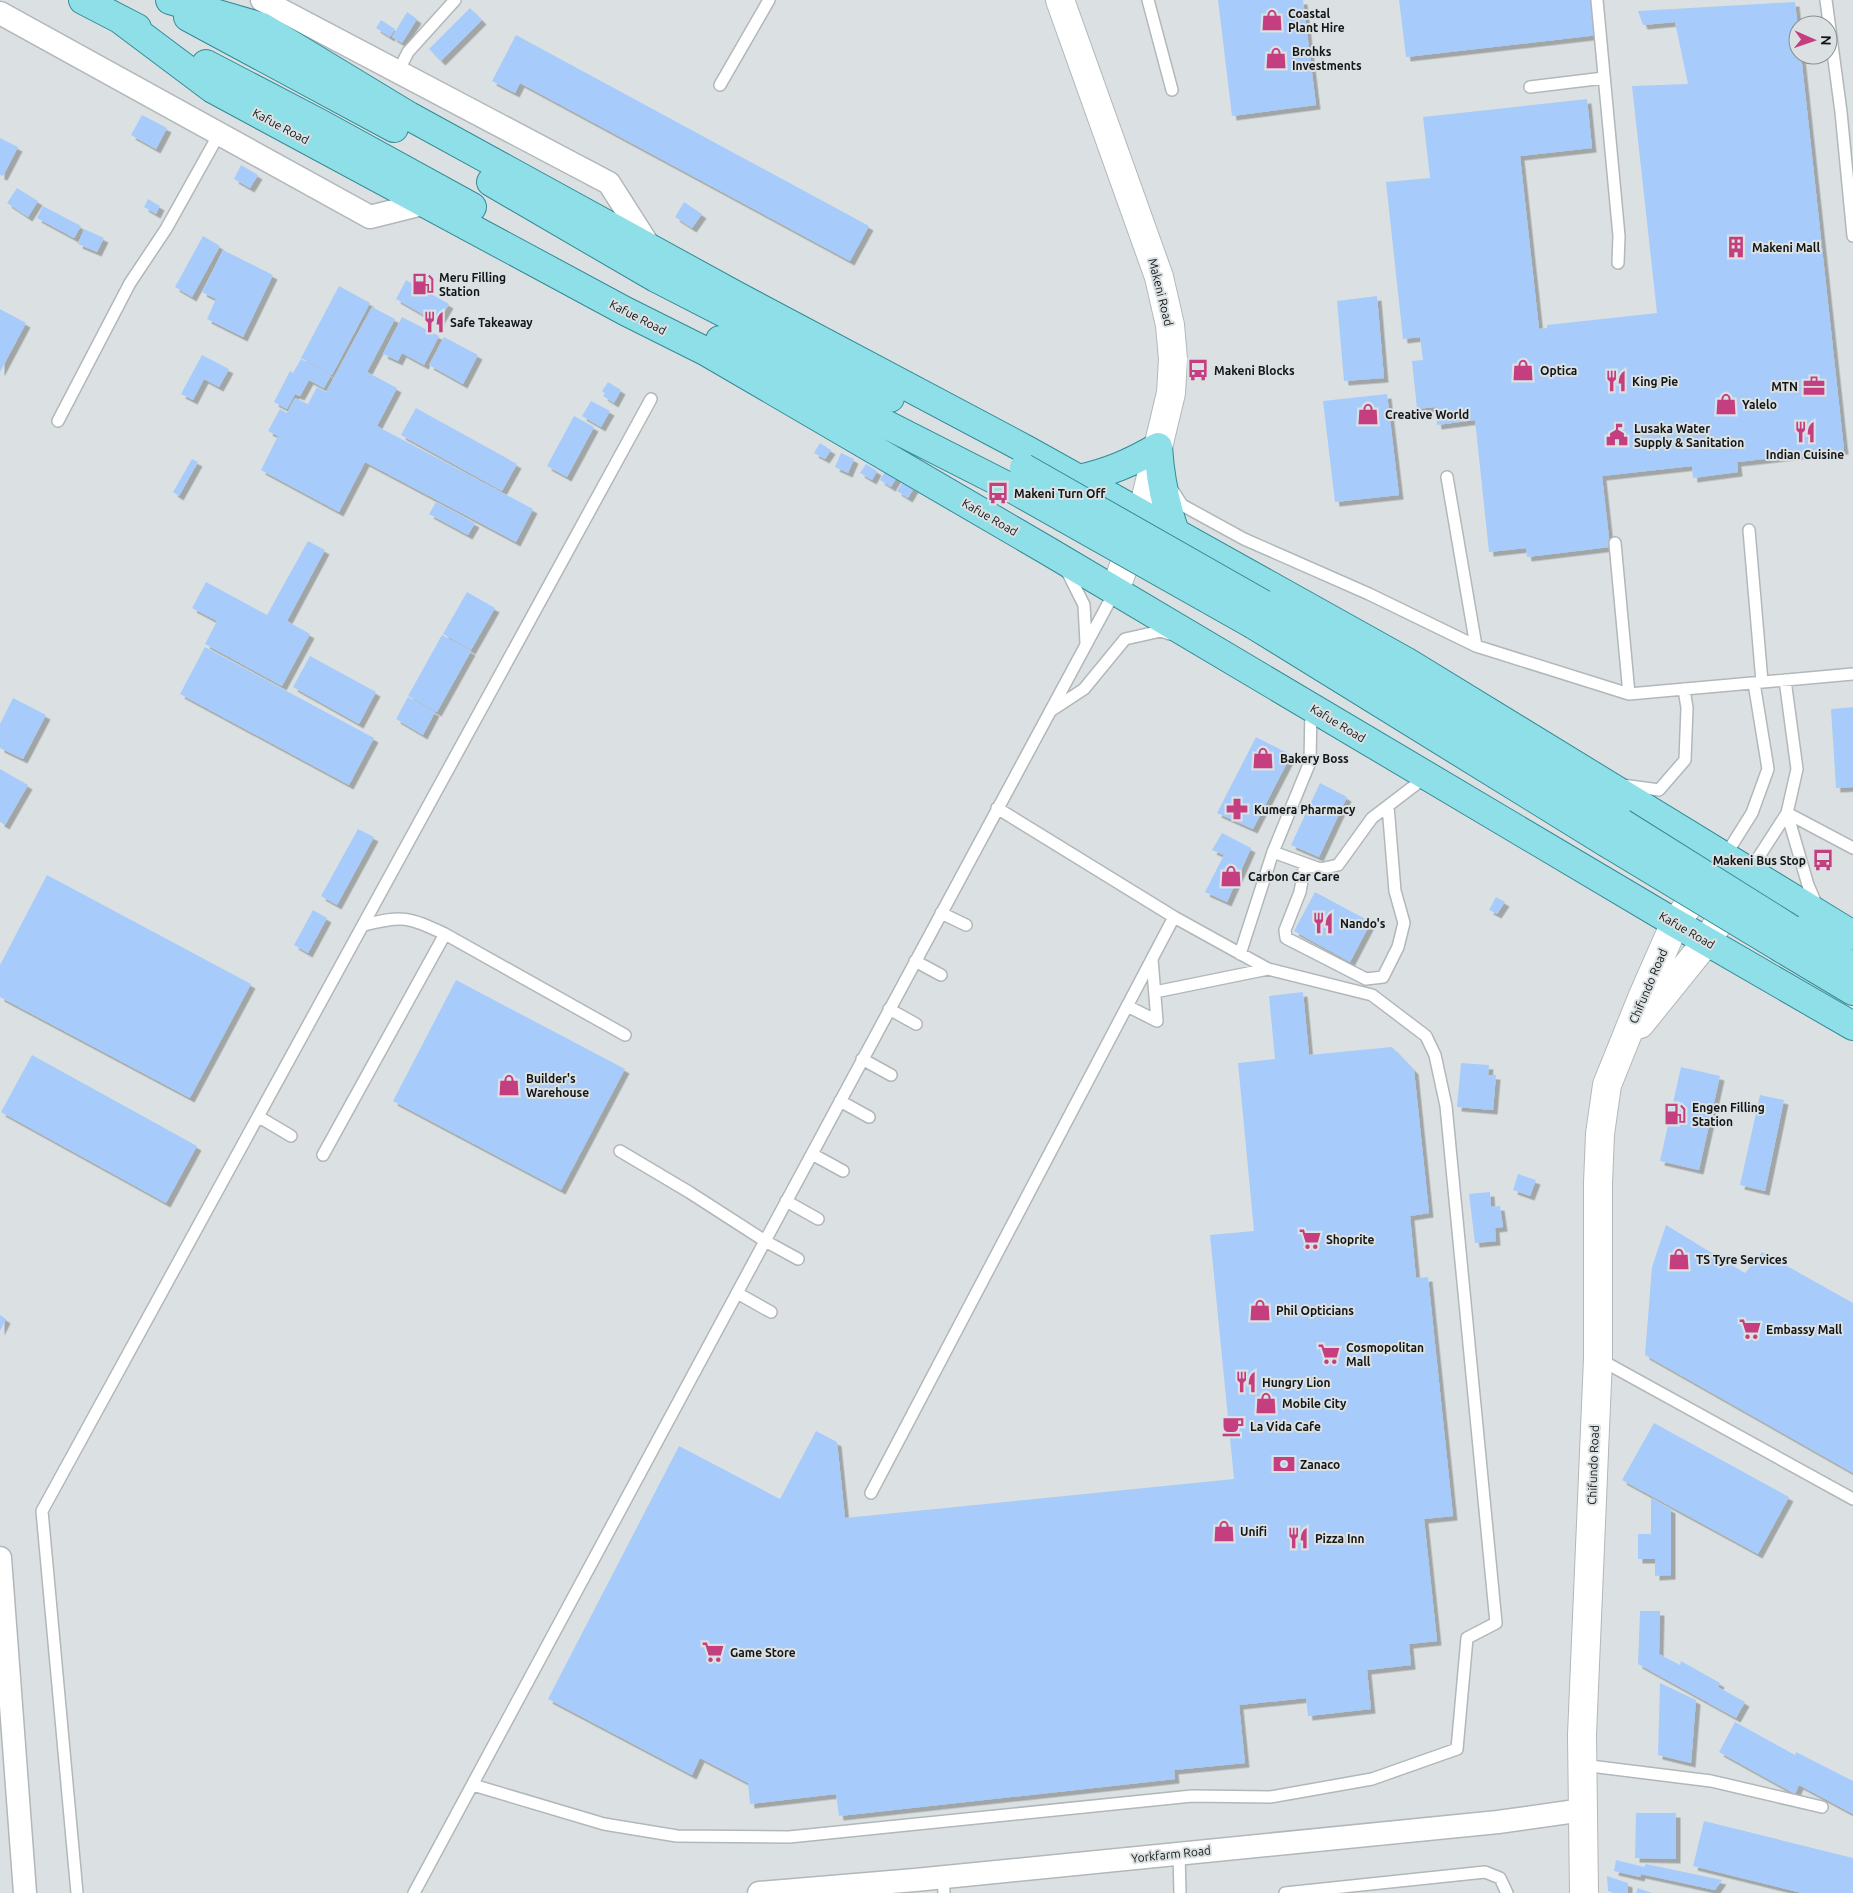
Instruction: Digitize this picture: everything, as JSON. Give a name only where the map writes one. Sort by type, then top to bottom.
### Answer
[{"type":"main road","name":"Kafue Road","points":[[83,0],[321,124],[602,279],[1019,479]]},
{"type":"main road","name":"Kafue Road","points":[[156,0],[420,142],[656,278],[684,291],[1259,615],[1786,938],[1853,991]]},
{"type":"main road","points":[[170,0],[262,27],[409,116],[651,249],[986,427],[1407,662],[1724,858],[1853,935]]},
{"type":"main road","name":"Kafue Road","points":[[121,20],[213,89],[625,311],[705,351],[1853,1026]]},
{"type":"main road","points":[[1079,479],[1107,473],[1133,462],[1158,447],[1165,505],[1175,532]]},
{"type":"main road","name":"Kafue Road","points":[[1786,938],[1853,966]]},
{"type":"street","points":[[262,0],[609,183],[651,249]]},
{"type":"street","name":"Makeni Road","points":[[1060,0],[1159,277],[1170,325],[1173,359],[1172,393],[1142,514],[1115,591]]},
{"type":"street","points":[[0,13],[370,218],[426,203]]},
{"type":"street","name":"Chifundo Road","points":[[1584,1893],[1582,1765],[1598,1358],[1600,1134],[1607,1085],[1675,923],[1724,858]]},
{"type":"street","name":"Chifundo Road","points":[[1624,1042],[1656,1006],[1707,941],[1748,872]]},
{"type":"street","points":[[0,1558],[25,1893]]},
{"type":"street","name":"Yorkfarm Road","points":[[759,1893],[943,1885],[1179,1853],[1498,1822],[1583,1810]]},
{"type":"lane","points":[[398,72],[408,52],[455,0]]},
{"type":"lane","points":[[720,85],[769,0]]},
{"type":"lane","points":[[1148,0],[1172,90]]},
{"type":"lane","points":[[1597,0],[1619,236],[1618,263]]},
{"type":"lane","points":[[1826,0],[1841,112],[1853,236]]},
{"type":"lane","points":[[1530,87],[1604,78]]},
{"type":"lane","points":[[58,421],[130,282],[166,229],[219,134]]},
{"type":"lane","points":[[77,1893],[42,1512],[651,399]]},
{"type":"lane","points":[[1158,447],[1171,488],[1182,504],[1244,539],[1369,594],[1476,646],[1629,694],[1853,674]]},
{"type":"lane","points":[[1447,477],[1476,646]]},
{"type":"lane","points":[[1724,858],[1752,813],[1768,769],[1758,682],[1748,530]]},
{"type":"lane","points":[[1615,543],[1629,694]]},
{"type":"lane","points":[[1048,551],[1070,575],[1084,605],[1086,645]]},
{"type":"lane","points":[[414,1893],[1115,591]]},
{"type":"lane","points":[[1049,712],[1084,689],[1125,639],[1161,631],[1212,649]]},
{"type":"lane","points":[[1748,872],[1787,813],[1797,769],[1785,680]]},
{"type":"lane","points":[[1601,782],[1659,790],[1685,760],[1687,708],[1684,689]]},
{"type":"lane","points":[[1240,954],[1273,852],[1310,762],[1310,707]]},
{"type":"lane","points":[[1273,852],[1320,869],[1338,865],[1372,818],[1427,776]]},
{"type":"lane","points":[[1305,864],[1300,892],[1285,930],[1286,938],[1366,979],[1383,977],[1398,947],[1404,923],[1395,891],[1388,806]]},
{"type":"lane","points":[[473,1785],[604,1824],[677,1836],[789,1837],[1192,1796],[1270,1797],[1372,1779],[1458,1748],[1467,1638],[1496,1623],[1446,1106],[1435,1055],[1426,1036],[1372,995],[1268,969],[1174,917],[997,808]]},
{"type":"lane","points":[[1787,813],[1853,848]]},
{"type":"lane","points":[[1787,813],[1808,885],[1822,916]]},
{"type":"lane","points":[[940,913],[966,925]]},
{"type":"lane","points":[[871,1494],[1174,917]]},
{"type":"lane","points":[[364,925],[391,918],[403,918],[419,922],[445,934],[625,1035]]},
{"type":"lane","points":[[323,1155],[445,934]]},
{"type":"lane","points":[[1127,1006],[1157,1021],[1152,959]]},
{"type":"lane","points":[[915,961],[941,975]]},
{"type":"lane","points":[[1155,992],[1268,969]]},
{"type":"lane","points":[[889,1009],[916,1024]]},
{"type":"lane","points":[[862,1059],[891,1075]]},
{"type":"lane","points":[[840,1101],[869,1117]]},
{"type":"lane","points":[[259,1117],[291,1136]]},
{"type":"lane","points":[[620,1151],[689,1192],[765,1241],[798,1259]]},
{"type":"lane","points":[[812,1154],[842,1170]]},
{"type":"lane","points":[[786,1201],[818,1219]]},
{"type":"lane","points":[[737,1293],[771,1312]]},
{"type":"lane","points":[[1598,1358],[1853,1499]]},
{"type":"lane","points":[[1582,1765],[1711,1781],[1822,1808]]},
{"type":"lane","points":[[1179,1853],[1180,1893]]},
{"type":"lane","points":[[1285,1893],[1485,1872],[1500,1878],[1508,1893]]},
{"type":"building","points":[[1218,0],[1303,0],[1316,105],[1232,116]]},
{"type":"building","points":[[1399,0],[1594,0],[1598,35],[1406,57]]},
{"type":"building","name":"Makeni Mall","points":[[1795,2],[1796,15],[1788,15],[1788,65],[1802,65],[1844,450],[1737,462],[1738,472],[1693,478],[1692,466],[1602,476],[1610,547],[1527,557],[1526,548],[1489,552],[1475,420],[1437,425],[1435,407],[1417,409],[1412,361],[1423,360],[1420,337],[1403,339],[1386,182],[1430,178],[1423,117],[1587,99],[1592,148],[1520,156],[1539,329],[1547,328],[1547,325],[1657,313],[1632,86],[1688,84],[1675,22],[1643,25],[1638,11]]},
{"type":"building","points":[[470,8],[482,20],[441,61],[429,49]]},
{"type":"building","points":[[407,12],[417,19],[402,43],[392,37]]},
{"type":"building","points":[[381,20],[395,29],[390,37],[376,28]]},
{"type":"building","points":[[516,35],[869,226],[850,261],[520,83],[515,93],[492,81]]},
{"type":"building","points":[[142,115],[167,128],[156,149],[131,135]]},
{"type":"building","points":[[0,138],[18,147],[3,176],[0,175]]},
{"type":"building","points":[[241,165],[258,175],[250,188],[234,179]]},
{"type":"building","points":[[17,188],[38,201],[28,217],[7,203]]},
{"type":"building","points":[[148,199],[160,206],[156,214],[144,207]]},
{"type":"building","points":[[684,202],[702,214],[692,228],[675,217]]},
{"type":"building","points":[[43,206],[81,226],[74,238],[37,218]]},
{"type":"building","points":[[84,229],[104,238],[97,252],[78,244]]},
{"type":"building","points":[[203,236],[220,246],[192,297],[175,287]]},
{"type":"building","points":[[223,250],[273,275],[243,337],[207,319],[216,299],[202,292]]},
{"type":"building","points":[[406,280],[449,304],[438,323],[396,299]]},
{"type":"building","points":[[339,286],[370,303],[332,375],[301,358]]},
{"type":"building","points":[[1377,296],[1384,378],[1344,381],[1337,301]]},
{"type":"building","points":[[372,307],[395,319],[367,372],[397,388],[377,426],[341,407],[533,509],[516,542],[365,462],[339,512],[261,470],[278,436],[268,431],[280,409],[287,413],[295,398],[308,404],[317,387],[326,392]]},
{"type":"building","points":[[0,309],[26,323],[0,372]]},
{"type":"building","points":[[402,317],[439,336],[424,365],[402,353],[398,361],[383,354]]},
{"type":"building","points":[[444,337],[478,355],[463,384],[429,365]]},
{"type":"building","points":[[202,355],[229,369],[219,387],[204,379],[193,400],[181,394]]},
{"type":"building","points":[[301,359],[331,375],[324,388],[309,380],[300,396],[295,394],[287,409],[274,402],[290,371],[293,373]]},
{"type":"building","points":[[608,382],[621,390],[614,403],[603,396],[605,393],[602,391]]},
{"type":"building","points":[[1387,394],[1399,495],[1335,502],[1323,401]]},
{"type":"building","points":[[591,401],[610,411],[601,427],[582,416]]},
{"type":"building","points":[[416,408],[517,464],[502,491],[401,435]]},
{"type":"building","points":[[574,416],[594,427],[567,477],[547,466]]},
{"type":"building","points":[[820,443],[831,450],[825,459],[814,453]]},
{"type":"building","points":[[841,453],[854,459],[848,473],[835,467]]},
{"type":"building","points":[[192,459],[198,462],[179,496],[173,492]]},
{"type":"building","points":[[866,464],[877,471],[872,480],[860,473]]},
{"type":"building","points":[[886,470],[897,477],[891,487],[880,480]]},
{"type":"building","points":[[903,482],[914,488],[908,498],[897,491]]},
{"type":"building","points":[[436,502],[475,523],[468,535],[429,514]]},
{"type":"building","points":[[308,541],[325,550],[287,621],[310,634],[282,686],[205,644],[217,621],[192,608],[206,582],[267,615]]},
{"type":"building","points":[[467,592],[495,608],[471,650],[443,634]]},
{"type":"building","points":[[442,635],[471,651],[437,712],[408,696]]},
{"type":"building","points":[[205,647],[374,738],[349,785],[180,694]]},
{"type":"building","points":[[310,656],[376,692],[359,724],[293,687]]},
{"type":"building","points":[[408,697],[435,712],[423,735],[396,719]]},
{"type":"building","points":[[13,698],[46,715],[23,759],[0,748],[0,724]]},
{"type":"building","points":[[1853,707],[1853,787],[1836,788],[1831,709]]},
{"type":"building","points":[[1256,737],[1291,755],[1253,829],[1217,813]]},
{"type":"building","points":[[0,769],[28,785],[5,825],[0,822]]},
{"type":"building","points":[[1320,783],[1347,797],[1319,857],[1291,845]]},
{"type":"building","points":[[358,829],[374,837],[337,905],[321,896]]},
{"type":"building","points":[[1222,833],[1251,848],[1227,902],[1205,892],[1224,855],[1212,850]]},
{"type":"building","points":[[47,875],[251,984],[190,1098],[0,997],[0,965]]},
{"type":"building","points":[[1315,892],[1371,922],[1350,962],[1294,931]]},
{"type":"building","points":[[1496,897],[1505,902],[1497,914],[1489,910]]},
{"type":"building","points":[[313,910],[327,918],[308,953],[294,945]]},
{"type":"building","name":"Builder's Warehouse","points":[[456,980],[625,1069],[561,1190],[393,1101]]},
{"type":"building","name":"Cosmopolitan Mall","points":[[1303,992],[1309,1055],[1392,1047],[1414,1070],[1429,1213],[1410,1216],[1416,1278],[1428,1277],[1453,1516],[1424,1519],[1437,1641],[1409,1644],[1411,1665],[1367,1670],[1371,1709],[1308,1716],[1306,1698],[1239,1705],[1245,1763],[1174,1770],[1175,1779],[839,1816],[836,1794],[750,1804],[748,1783],[700,1758],[692,1775],[548,1699],[679,1446],[780,1499],[816,1431],[837,1442],[845,1518],[1234,1479],[1210,1235],[1254,1231],[1238,1063],[1275,1059],[1269,996]]},
{"type":"building","points":[[32,1055],[197,1146],[166,1203],[1,1112]]},
{"type":"building","points":[[1461,1063],[1489,1065],[1488,1075],[1496,1075],[1493,1110],[1457,1107]]},
{"type":"building","points":[[1681,1067],[1720,1076],[1699,1170],[1660,1161]]},
{"type":"building","points":[[1760,1095],[1784,1100],[1765,1191],[1740,1185]]},
{"type":"building","points":[[1518,1174],[1536,1180],[1530,1196],[1513,1190]]},
{"type":"building","points":[[1490,1192],[1491,1207],[1500,1206],[1503,1227],[1495,1228],[1496,1241],[1475,1243],[1469,1194]]},
{"type":"building","name":"Embassy Mall","points":[[1666,1225],[1745,1273],[1762,1252],[1853,1303],[1853,1473],[1645,1355],[1652,1267]]},
{"type":"building","points":[[0,1315],[6,1319],[0,1331]]},
{"type":"building","points":[[1654,1423],[1789,1497],[1758,1554],[1622,1480]]},
{"type":"building","points":[[1651,1498],[1671,1509],[1671,1575],[1655,1576],[1655,1559],[1638,1559],[1638,1534],[1651,1534]]},
{"type":"building","points":[[1640,1611],[1660,1611],[1659,1654],[1680,1665],[1681,1661],[1720,1683],[1718,1687],[1745,1702],[1736,1718],[1638,1664]]},
{"type":"building","points":[[1660,1683],[1696,1700],[1691,1763],[1658,1755]]},
{"type":"building","points":[[1735,1722],[1795,1755],[1796,1752],[1853,1781],[1853,1814],[1799,1785],[1795,1794],[1719,1752]]},
{"type":"building","points":[[1636,1813],[1676,1813],[1676,1859],[1635,1858]]},
{"type":"building","points":[[1704,1821],[1853,1858],[1853,1893],[1802,1893],[1693,1866]]},
{"type":"building","points":[[1616,1860],[1644,1867],[1646,1864],[1722,1880],[1715,1890],[1641,1874],[1640,1877],[1614,1871]]},
{"type":"building","points":[[1607,1876],[1628,1883],[1628,1893],[1608,1891]]},
{"type":"building","points":[[1638,1888],[1652,1893],[1636,1893]]},
{"type":"place","name":"Coastal Plant Hire","points":[[1272,20]]},
{"type":"place","name":"Brohks Investments","points":[[1276,58]]},
{"type":"place","name":"Makeni Mall","points":[[1736,247]]},
{"type":"place","name":"Meru Filling Station","points":[[423,284]]},
{"type":"place","name":"Safe Takeaway","points":[[434,322]]},
{"type":"place","name":"Makeni Blocks","points":[[1198,370]]},
{"type":"place","name":"Optica","points":[[1523,370]]},
{"type":"place","name":"King Pie","points":[[1616,381]]},
{"type":"place","name":"MTN","points":[[1814,386]]},
{"type":"place","name":"Yalelo","points":[[1726,404]]},
{"type":"place","name":"Creative World","points":[[1368,414]]},
{"type":"place","name":"Indian Cuisine","points":[[1805,432]]},
{"type":"place","name":"Lusaka Water Supply & Sanitation","points":[[1617,435]]},
{"type":"place","name":"Makeni Turn Off","points":[[998,493]]},
{"type":"place","name":"Bakery Boss","points":[[1263,758]]},
{"type":"place","name":"Kumera Pharmacy","points":[[1237,809]]},
{"type":"place","name":"Makeni Bus Stop","points":[[1823,860]]},
{"type":"place","name":"Carbon Car Care","points":[[1231,876]]},
{"type":"place","name":"Nando's","points":[[1323,923]]},
{"type":"place","name":"Builder's Warehouse","points":[[509,1085]]},
{"type":"place","name":"Engen Filling Station","points":[[1675,1114]]},
{"type":"place","name":"Shoprite","points":[[1310,1239]]},
{"type":"place","name":"TS Tyre Services","points":[[1679,1259]]},
{"type":"place","name":"Phil Opticians","points":[[1260,1310]]},
{"type":"place","name":"Embassy Mall","points":[[1750,1329]]},
{"type":"place","name":"Cosmopolitan Mall","points":[[1329,1354]]},
{"type":"place","name":"Hungry Lion","points":[[1246,1382]]},
{"type":"place","name":"Mobile City","points":[[1266,1403]]},
{"type":"place","name":"La Vida Cafe","points":[[1233,1426]]},
{"type":"place","name":"Zanaco","points":[[1284,1464]]},
{"type":"place","name":"Unifi","points":[[1224,1531]]},
{"type":"place","name":"Pizza Inn","points":[[1298,1538]]},
{"type":"place","name":"Game Store","points":[[713,1652]]}]
